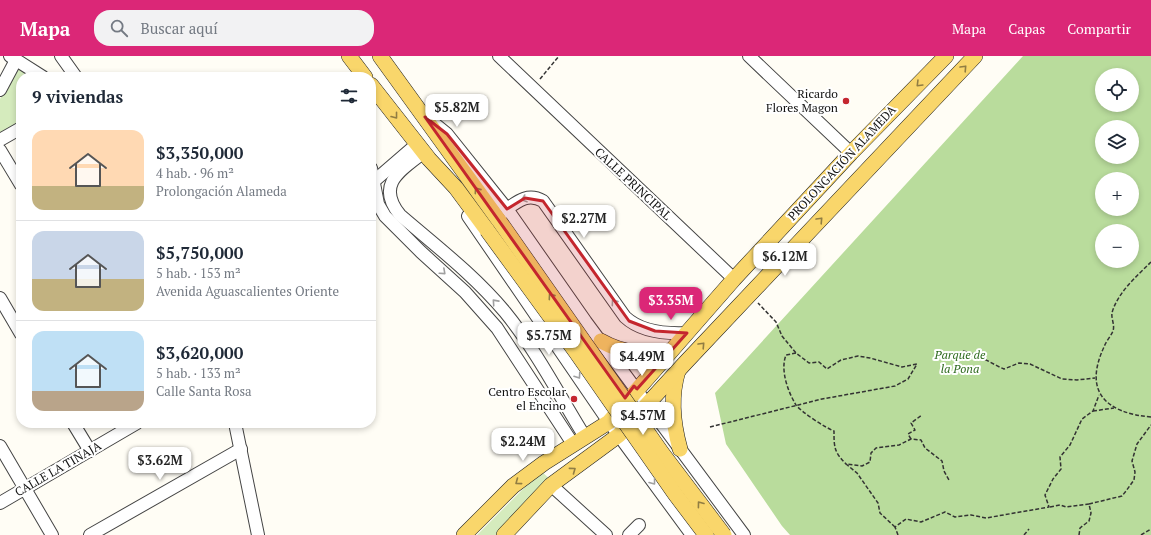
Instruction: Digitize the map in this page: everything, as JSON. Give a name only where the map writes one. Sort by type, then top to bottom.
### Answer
[{"type":"main road","points":[[349,56],[360,72]]},
{"type":"main road","points":[[380,56],[500,222],[658,447],[724,535]]},
{"type":"main road","name":"PROLONGACIÓN ALAMEDA","points":[[464,535],[513,486],[608,422],[635,387],[687,333],[734,279],[851,153],[946,56]]},
{"type":"main road","name":"PROLONGACIÓN ALAMEDA","points":[[511,533],[551,485],[619,436],[678,371],[975,56]]},
{"type":"main road","points":[[376,91],[423,152],[456,188],[576,352],[675,494],[706,535]]},
{"type":"main road","points":[[601,341],[616,349],[632,353],[648,354],[670,351]]},
{"type":"main road","points":[[677,445],[673,405],[678,371]]},
{"type":"street","points":[[61,56],[72,72]]},
{"type":"street","name":"CALLE PRINCIPAL","points":[[499,56],[734,279]]},
{"type":"street","points":[[749,56],[851,153]]},
{"type":"street","points":[[0,90],[13,58],[35,72]]},
{"type":"street","points":[[425,117],[446,134],[507,209],[601,341],[744,535]]},
{"type":"street","points":[[0,140],[16,131]]},
{"type":"street","points":[[376,181],[395,175],[423,152]]},
{"type":"street","points":[[376,180],[423,152]]},
{"type":"street","points":[[423,152],[608,422],[692,535]]},
{"type":"street","points":[[1,155],[16,178]]},
{"type":"street","points":[[395,175],[390,185],[391,201],[400,215],[480,284],[505,312],[544,369],[579,441]]},
{"type":"street","points":[[376,197],[378,204],[385,216],[421,252],[471,298],[497,328],[531,377],[579,441]]},
{"type":"street","points":[[507,209],[525,198],[534,197],[543,201],[625,317],[642,328],[656,331],[687,333]]},
{"type":"street","points":[[378,204],[391,201]]},
{"type":"street","points":[[421,252],[434,244]]},
{"type":"street","points":[[0,298],[16,325]]},
{"type":"street","points":[[531,377],[544,369]]},
{"type":"street","points":[[597,404],[609,406],[620,402],[635,387]]},
{"type":"street","points":[[76,428],[90,451]]},
{"type":"street","name":"CALLE LA TINAJA","points":[[0,503],[129,428]]},
{"type":"street","points":[[236,428],[258,535]]},
{"type":"street","points":[[642,467],[644,453],[650,446],[677,445]]},
{"type":"street","points":[[0,446],[52,535]]},
{"type":"street","points":[[90,535],[241,449]]},
{"type":"street","points":[[551,485],[606,535]]},
{"type":"street","points":[[629,535],[639,525]]},
{"type":"path","points":[[532,88],[559,56]]},
{"type":"path","points":[[1093,411],[1099,395],[1095,378],[1103,347],[1114,330],[1112,314],[1119,298],[1151,262]]},
{"type":"path","points":[[710,427],[822,399],[895,386],[908,379],[917,364],[902,367],[884,361],[858,356],[841,360],[827,369],[819,362],[809,363],[796,353],[782,336],[776,322],[756,301]]},
{"type":"path","points":[[963,351],[976,354],[987,362],[1004,369],[1018,363],[1030,364],[1062,379],[1077,380],[1095,378]]},
{"type":"path","points":[[796,353],[786,355],[784,362],[787,384],[797,406],[815,421],[834,431],[833,445],[839,457],[857,474],[878,503],[880,513],[895,527],[898,535]]},
{"type":"path","points":[[1099,395],[1114,408],[1137,416],[1151,418]]},
{"type":"path","points":[[1049,507],[1045,495],[1053,479],[1061,469],[1060,457],[1070,445],[1082,418],[1093,411],[1114,408]]},
{"type":"path","points":[[911,439],[908,434],[915,430],[911,423],[922,415]]},
{"type":"path","points":[[895,527],[906,520],[921,522],[944,512],[955,517],[971,515],[986,518],[1060,505],[1066,507],[1089,504],[1122,496],[1134,480],[1135,472],[1132,462],[1137,444],[1151,425]]},
{"type":"path","points":[[846,464],[862,466],[870,462],[871,453],[876,448],[899,445],[911,439],[921,440],[925,448],[942,461],[944,471],[949,480]]},
{"type":"path","points":[[1079,535],[1080,528],[1089,521],[1091,513],[1089,504]]},
{"type":"path","points":[[1024,535],[1029,529]]},
{"type":"path","points":[[1141,535],[1151,529]]},
{"type":"highlighted area","points":[[425,117],[447,134],[507,209],[525,198],[543,201],[629,321],[655,331],[687,333],[637,389],[634,386],[625,398]]},
{"type":"green space","name":"Parque de la Pona","points":[[1023,56],[1151,56],[1151,535],[790,535],[782,526],[726,444],[715,393]]},
{"type":"green space","points":[[17,67],[25,72],[16,72],[16,126],[0,136],[0,99]]},
{"type":"green space","points":[[541,471],[552,481],[499,535],[477,535]]},
{"type":"place","name":"Ricardo Flores Magon","points":[[846,101]]},
{"type":"place","name":"Centro Escolar el Encino","points":[[574,399]]}]
